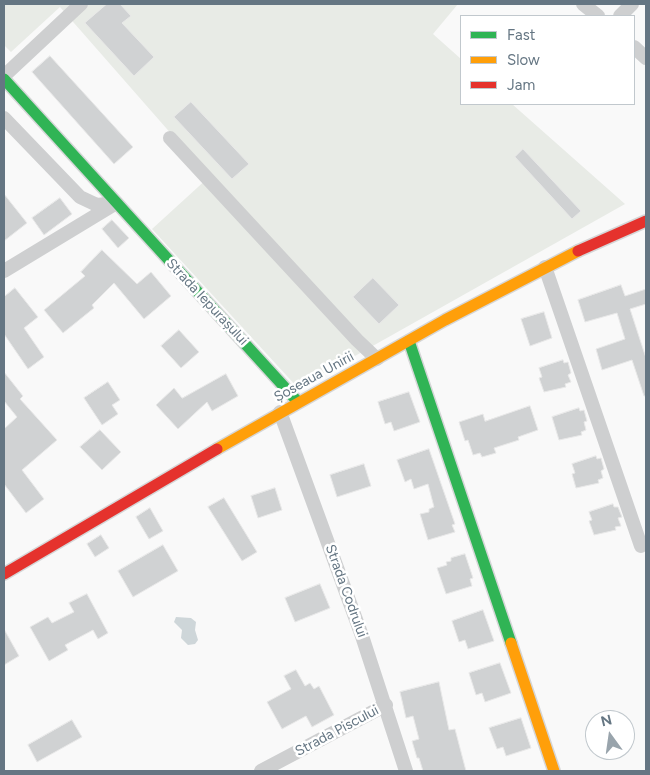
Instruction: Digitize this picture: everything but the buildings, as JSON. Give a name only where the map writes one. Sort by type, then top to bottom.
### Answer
[{"type":"street","points":[[4,78],[81,4]]},
{"type":"street","points":[[583,4],[597,15]]},
{"type":"street","points":[[621,15],[632,4]]},
{"type":"street","points":[[635,48],[646,58]]},
{"type":"street","name":"Strada Iepurașului","points":[[4,78],[298,402]]},
{"type":"street","points":[[4,118],[80,198],[97,205],[116,203]]},
{"type":"street","points":[[170,138],[357,340],[377,359]]},
{"type":"street","points":[[4,270],[116,203]]},
{"type":"street","name":"Șoseaua Unirii","points":[[4,574],[298,402],[577,250],[646,221]]},
{"type":"street","points":[[545,267],[642,546]]},
{"type":"street","points":[[409,341],[554,771]]},
{"type":"street","name":"Strada Codrului","points":[[280,412],[386,705],[406,771]]},
{"type":"street","name":"Strada Piscului","points":[[261,771],[386,705]]},
{"type":"shaded area","points":[[4,4],[458,4],[433,34],[460,58],[460,105],[513,105],[625,204],[298,388],[152,229],[209,177],[60,7],[11,52],[4,45]]},
{"type":"shaded area","points":[[176,617],[191,618],[196,622],[195,630],[198,640],[195,644],[188,645],[181,638],[182,630],[174,622]]},
{"type":"traffic: fast","points":[[4,79],[298,402]]},
{"type":"traffic: fast","points":[[409,341],[511,643]]},
{"type":"traffic: slow","points":[[217,449],[445,320],[578,251]]},
{"type":"traffic: slow","points":[[511,643],[554,771]]},
{"type":"traffic: jam","points":[[578,251],[646,221]]},
{"type":"traffic: jam","points":[[4,574],[217,449]]}]
